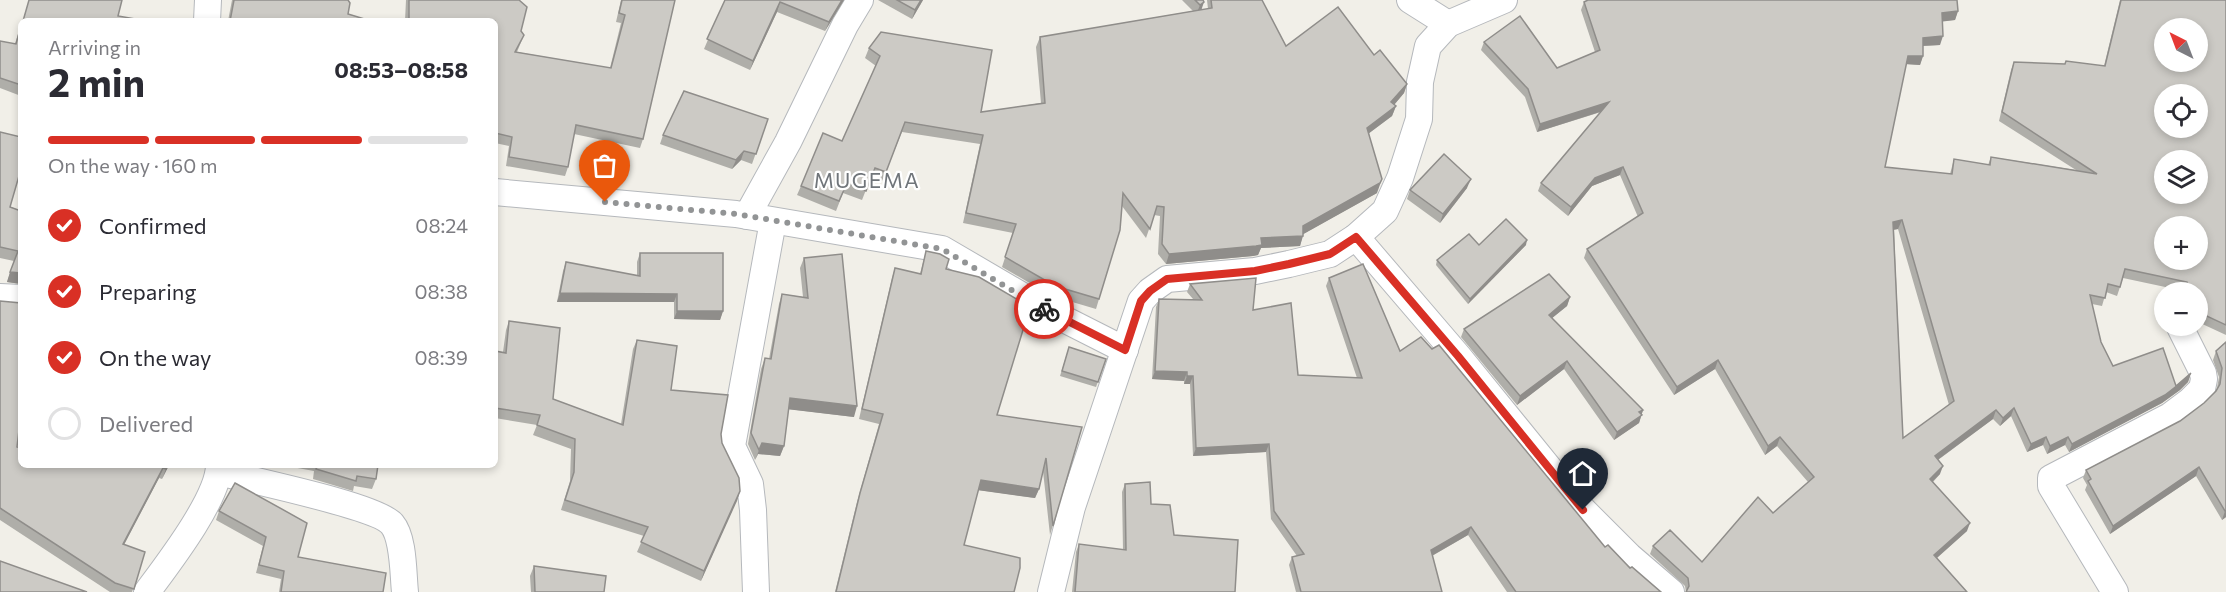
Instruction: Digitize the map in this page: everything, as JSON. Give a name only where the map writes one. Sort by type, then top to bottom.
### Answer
[{"type":"street","points":[[207,18],[208,0]]},
{"type":"street","points":[[747,216],[788,142],[860,0]]},
{"type":"street","points":[[1410,0],[1448,24]]},
{"type":"street","points":[[1051,592],[1072,507],[1141,301],[1150,291],[1167,279],[1255,271],[1289,264],[1330,254],[1356,237],[1385,211],[1400,178],[1419,119],[1420,82],[1428,46],[1448,24],[1504,0]]},
{"type":"street","points":[[498,192],[747,216],[942,249],[1048,311],[1125,350]]},
{"type":"street","points":[[756,592],[750,484],[732,446],[773,221]]},
{"type":"street","points":[[1356,237],[1458,356],[1583,510],[1671,592]]},
{"type":"street","points":[[0,297],[18,298]]},
{"type":"street","points":[[2115,592],[2051,486],[2051,478],[2170,416],[2190,401],[2202,388],[2204,379],[2184,336]]},
{"type":"street","points":[[147,592],[183,543],[213,491],[219,469],[349,505],[392,522],[399,535],[405,592]]},
{"type":"building","points":[[29,0],[122,0],[118,16],[130,18],[24,18]]},
{"type":"building","points":[[234,0],[348,0],[350,3],[348,14],[361,18],[231,18]]},
{"type":"building","points":[[409,0],[519,0],[527,7],[521,31],[524,35],[515,52],[611,68],[625,15],[619,13],[622,0],[675,0],[643,139],[576,125],[568,167],[509,157],[512,137],[498,134],[498,18],[409,18]]},
{"type":"building","points":[[725,0],[842,0],[829,22],[780,2],[753,61],[707,39]]},
{"type":"building","points":[[897,0],[921,0],[915,10]]},
{"type":"building","points":[[1195,0],[1203,0],[1204,2],[1200,5]]},
{"type":"building","points":[[1211,0],[1262,0],[1286,46],[1338,7],[1374,55],[1380,50],[1407,84],[1391,102],[1396,106],[1367,128],[1382,179],[1380,183],[1303,226],[1303,236],[1261,238],[1262,245],[1256,246],[1169,254],[1162,244],[1164,207],[1157,206],[1150,229],[1123,193],[1120,230],[1099,299],[1055,286],[1005,257],[1016,224],[966,213],[983,135],[905,122],[886,172],[875,168],[866,191],[847,183],[839,201],[801,186],[823,133],[842,141],[880,56],[869,48],[881,32],[992,50],[981,112],[1045,103],[1040,37],[1212,8]]},
{"type":"building","points":[[1588,0],[1957,0],[1958,11],[1942,13],[1943,36],[1923,38],[1923,56],[1908,56],[1885,167],[1952,174],[1954,159],[1990,165],[1991,157],[2097,174],[2002,112],[2014,62],[2065,64],[2066,61],[2105,66],[2121,0],[2226,0],[2226,325],[2208,317],[2208,282],[2187,282],[2125,269],[2120,287],[2108,284],[2105,298],[2090,295],[2101,342],[2113,366],[2163,348],[2176,386],[2191,373],[2183,381],[2165,395],[2072,444],[2068,437],[2050,446],[2046,437],[2031,444],[2014,408],[2003,418],[1996,410],[1935,456],[1943,466],[1930,479],[1970,523],[1934,555],[1967,592],[1686,592],[1689,586],[1688,578],[1653,546],[1670,530],[1702,562],[1758,497],[1773,513],[1814,477],[1780,437],[1768,446],[1718,360],[1677,387],[1587,249],[1643,213],[1623,167],[1595,178],[1571,207],[1541,183],[1609,102],[1540,124],[1528,89],[1484,42],[1520,16],[1557,68],[1600,50],[1584,2]],"holes":[[[1902,220],[1954,401],[1903,438],[1893,222]]]},
{"type":"building","points":[[18,37],[18,84],[0,78],[0,41],[16,44]]},
{"type":"building","points":[[684,91],[768,119],[756,154],[744,151],[736,160],[663,135]]},
{"type":"building","points":[[0,132],[18,136],[18,179],[10,207],[18,210],[18,251],[0,247]]},
{"type":"building","points":[[1444,154],[1471,179],[1443,214],[1410,190]]},
{"type":"building","points":[[1506,219],[1527,240],[1470,299],[1437,260],[1469,234],[1479,245]]},
{"type":"building","points":[[18,251],[18,273],[10,272]]},
{"type":"building","points":[[926,251],[949,259],[946,269],[979,277],[1030,307],[997,415],[1082,427],[1053,526],[1046,458],[1039,489],[981,480],[964,545],[1020,558],[1014,592],[836,592],[860,493],[883,414],[862,409],[895,268],[921,274]]},
{"type":"building","points":[[640,253],[723,253],[723,311],[677,311],[677,294],[560,293],[566,262],[640,276]]},
{"type":"building","points":[[842,254],[857,406],[790,398],[784,446],[762,443],[759,450],[751,433],[765,358],[771,359],[782,294],[808,298],[804,258]]},
{"type":"building","points":[[1363,264],[1400,351],[1421,337],[1432,349],[1439,345],[1605,547],[1608,545],[1630,568],[1632,567],[1661,592],[1516,592],[1471,527],[1431,550],[1442,592],[1301,592],[1292,557],[1304,554],[1274,511],[1269,444],[1196,448],[1193,376],[1187,376],[1187,372],[1155,371],[1159,299],[1202,300],[1190,284],[1256,278],[1253,310],[1291,303],[1298,375],[1362,378],[1329,278]]},
{"type":"building","points":[[1549,274],[1570,297],[1549,315],[1643,410],[1639,412],[1642,415],[1617,432],[1567,361],[1520,396],[1464,329]]},
{"type":"building","points":[[0,301],[18,303],[18,468],[163,468],[123,544],[145,552],[134,589],[115,583],[0,508]]},
{"type":"building","points":[[509,321],[560,328],[553,399],[623,425],[637,340],[677,346],[671,390],[728,395],[721,434],[722,443],[739,478],[740,491],[704,571],[641,542],[648,527],[565,500],[574,472],[575,439],[537,425],[540,415],[498,408],[498,352],[506,353]]},
{"type":"building","points":[[2226,342],[2226,511],[2199,467],[2113,526],[2088,481],[2091,479],[2086,470],[2180,421],[2204,403],[2220,384],[2222,368],[2216,351]]},
{"type":"building","points":[[1069,347],[1106,359],[1098,382],[1062,371]]},
{"type":"building","points":[[378,468],[376,479],[357,476],[356,481],[316,469]]},
{"type":"building","points":[[1150,482],[1151,504],[1170,505],[1174,535],[1238,540],[1235,592],[1075,592],[1079,544],[1126,550],[1125,484]]},
{"type":"building","points":[[235,483],[307,523],[298,557],[386,573],[383,592],[281,592],[284,571],[259,565],[266,537],[219,511]]},
{"type":"building","points":[[0,561],[87,592],[0,592]]},
{"type":"building","points":[[534,566],[606,576],[604,592],[535,592]]},
{"type":"way so far","points":[[605,202],[736,214],[942,249],[1044,309]]},
{"type":"district","name":"MUGEMA","points":[[867,179]]},
{"type":"route","points":[[1044,309],[1125,350],[1141,301],[1150,291],[1167,279],[1255,271],[1289,264],[1330,254],[1356,237],[1458,356],[1583,510]]}]
